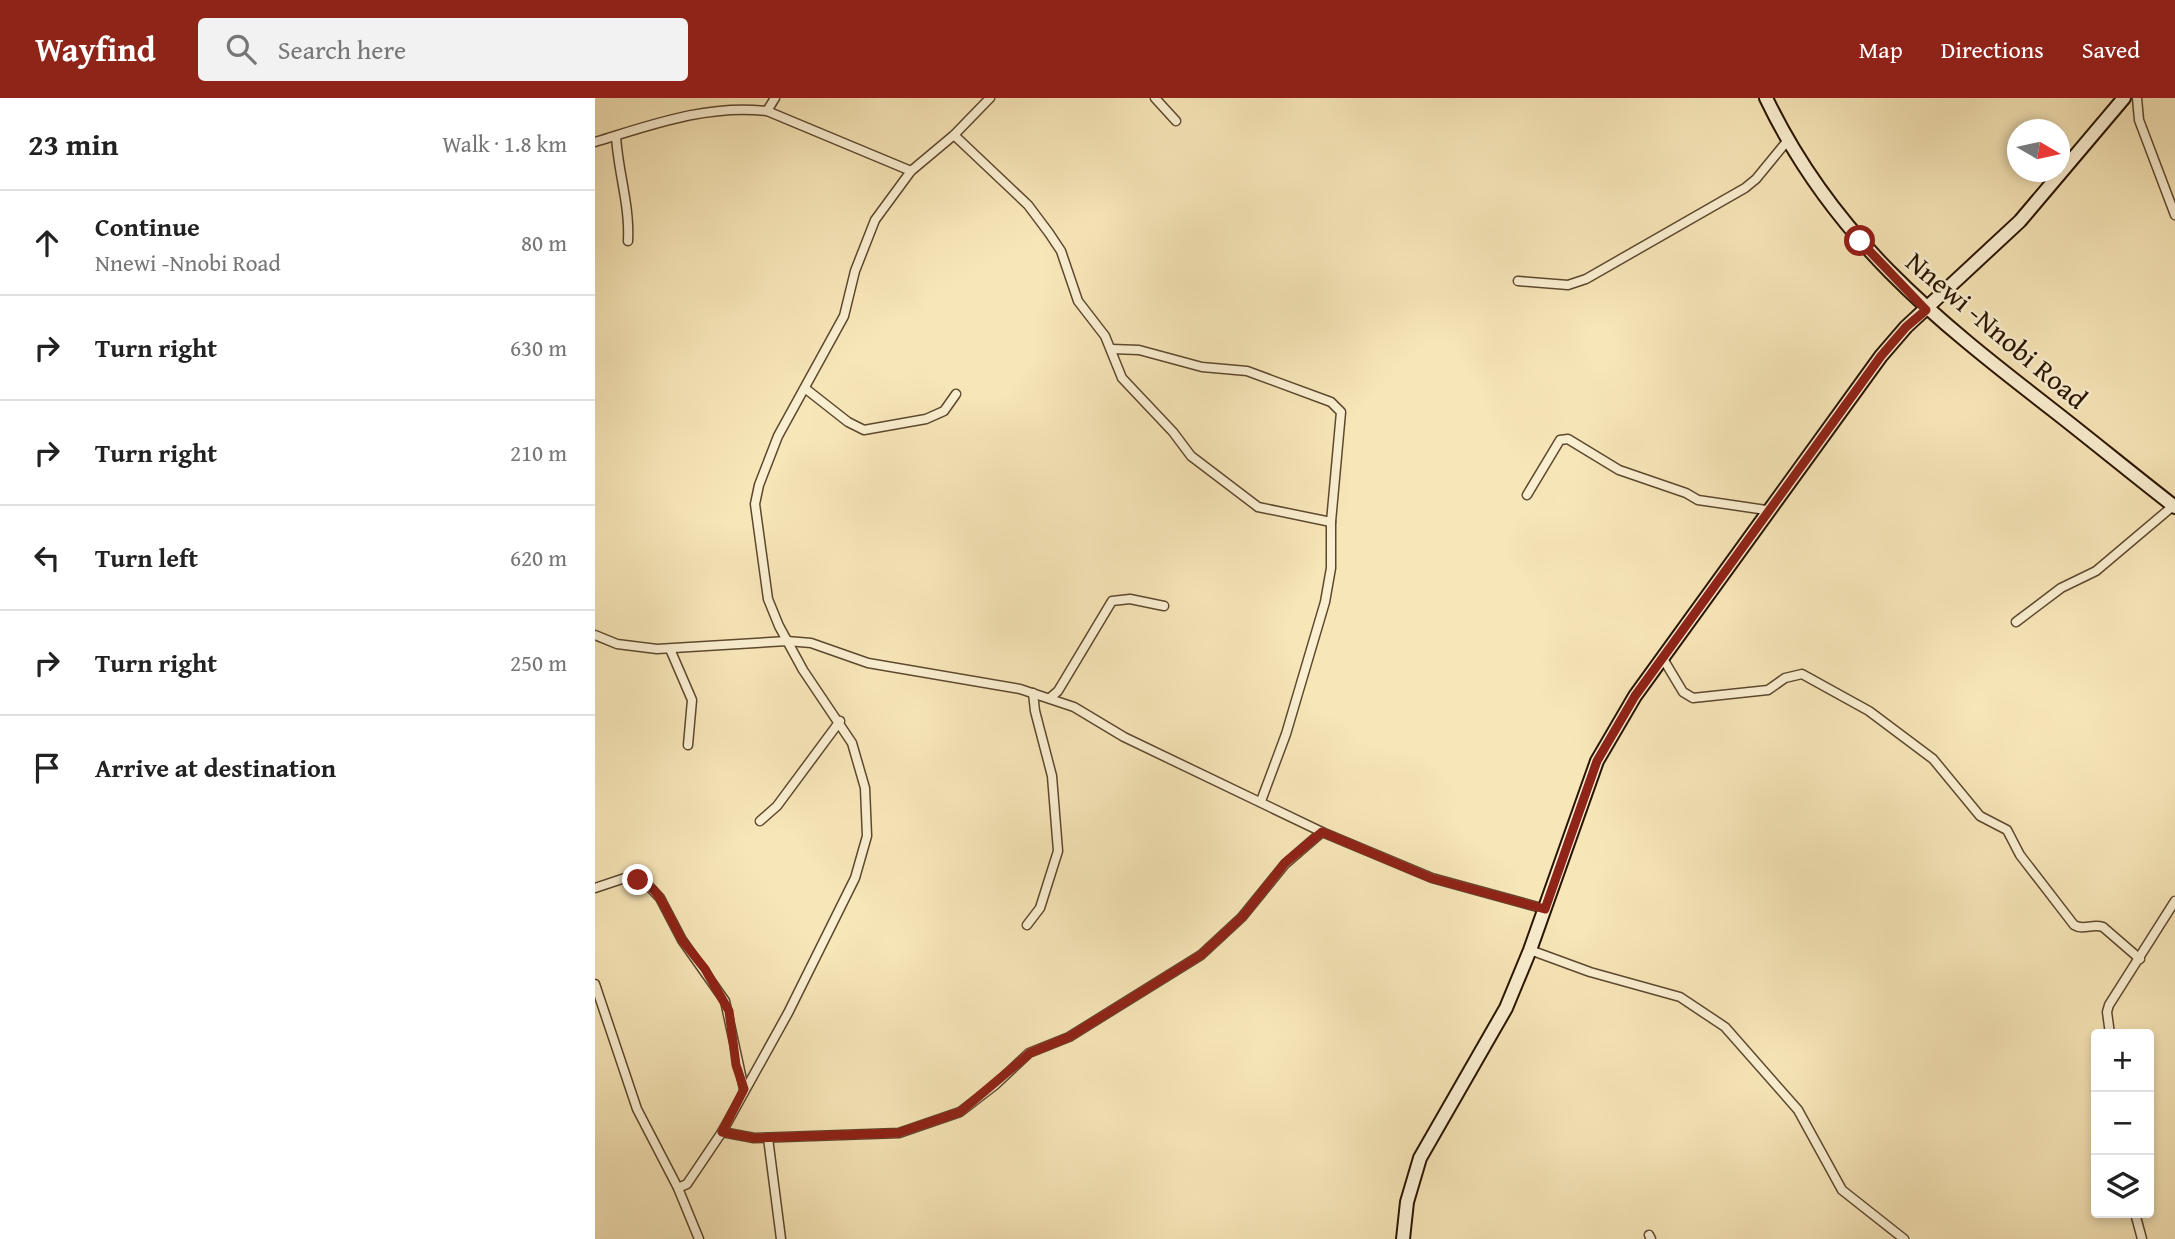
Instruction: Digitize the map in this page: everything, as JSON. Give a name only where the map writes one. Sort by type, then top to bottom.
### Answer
[{"type":"street","points":[[767,111],[775,98]]},
{"type":"street","points":[[678,1188],[687,1184],[722,1132],[788,1013],[863,857],[867,824],[865,788],[852,743],[803,670],[768,599],[755,504],[765,466],[844,316],[855,271],[875,220],[911,171],[954,135],[990,98]]},
{"type":"street","points":[[1155,98],[1176,121]]},
{"type":"street","name":"Nnewi -Nnobi Road","points":[[1766,98],[1788,140],[1831,207],[1896,282],[1926,310],[2174,507]]},
{"type":"street","points":[[1403,1239],[1407,1202],[1420,1157],[1506,1008],[1530,950],[1597,761],[1635,696],[1766,510],[1881,356],[1906,327],[2020,221],[2125,98]]},
{"type":"street","points":[[2137,98],[2139,120],[2175,215]]},
{"type":"street","points":[[595,142],[670,119],[745,108],[767,111],[911,171]]},
{"type":"street","points":[[954,135],[1028,205],[1061,251],[1078,301],[1111,349],[1122,378],[1204,467],[1258,507],[1331,522]]},
{"type":"street","points":[[616,136],[621,184],[629,218],[628,241]]},
{"type":"street","points":[[1518,281],[1568,285],[1586,279],[1745,188],[1756,179],[1788,140]]},
{"type":"street","points":[[1111,349],[1139,350],[1202,367],[1247,371],[1336,405],[1341,417],[1331,522],[1331,568],[1315,640],[1286,734],[1261,801]]},
{"type":"street","points":[[806,389],[848,422],[864,430],[926,419],[944,411],[956,394]]},
{"type":"street","points":[[1527,495],[1550,451],[1560,440],[1567,439],[1631,476],[1686,493],[1698,500],[1766,510]]},
{"type":"street","points":[[2016,622],[2061,588],[2095,571],[2174,507]]},
{"type":"street","points":[[1050,698],[1058,691],[1112,601],[1130,599],[1164,606]]},
{"type":"street","points":[[595,635],[617,643],[670,649],[787,641],[811,643],[868,663],[986,682],[1033,693],[1050,698],[1322,832],[1431,878],[1545,909]]},
{"type":"street","points":[[670,649],[692,700],[688,745]]},
{"type":"street","points":[[1663,657],[1683,692],[1693,698],[1768,690],[1785,678],[1802,674],[1869,711],[1933,759],[1980,816],[2007,830],[2021,856],[2074,925],[2084,929],[2097,925],[2103,927],[2140,959]]},
{"type":"street","points":[[1027,925],[1040,908],[1058,851],[1052,776],[1033,693]]},
{"type":"street","points":[[760,821],[777,806],[840,722]]},
{"type":"street","points":[[722,1132],[768,1138],[898,1133],[960,1112],[1030,1053],[1069,1037],[1201,955],[1243,916],[1285,863],[1322,832]]},
{"type":"street","points":[[595,888],[628,877],[647,884],[660,898],[682,940],[725,1001],[744,1089]]},
{"type":"street","points":[[2109,1029],[2109,1005],[2175,901]]},
{"type":"street","points":[[1530,950],[1590,972],[1680,997],[1725,1027],[1798,1110],[1842,1190],[1904,1239]]},
{"type":"street","points":[[595,984],[637,1109],[678,1188],[699,1239]]},
{"type":"street","points":[[768,1138],[781,1239]]},
{"type":"street","points":[[2137,1218],[2143,1239]]},
{"type":"route","points":[[638,880],[647,884],[660,898],[682,940],[725,1001],[732,1022],[739,1079],[744,1089],[722,1132],[754,1138],[898,1133],[960,1112],[1030,1053],[1069,1037],[1109,1010],[1131,1000],[1192,962],[1243,916],[1285,863],[1322,832],[1431,878],[1545,909],[1597,761],[1635,696],[1766,510],[1881,356],[1906,327],[1926,310],[1896,282],[1860,241]]}]
